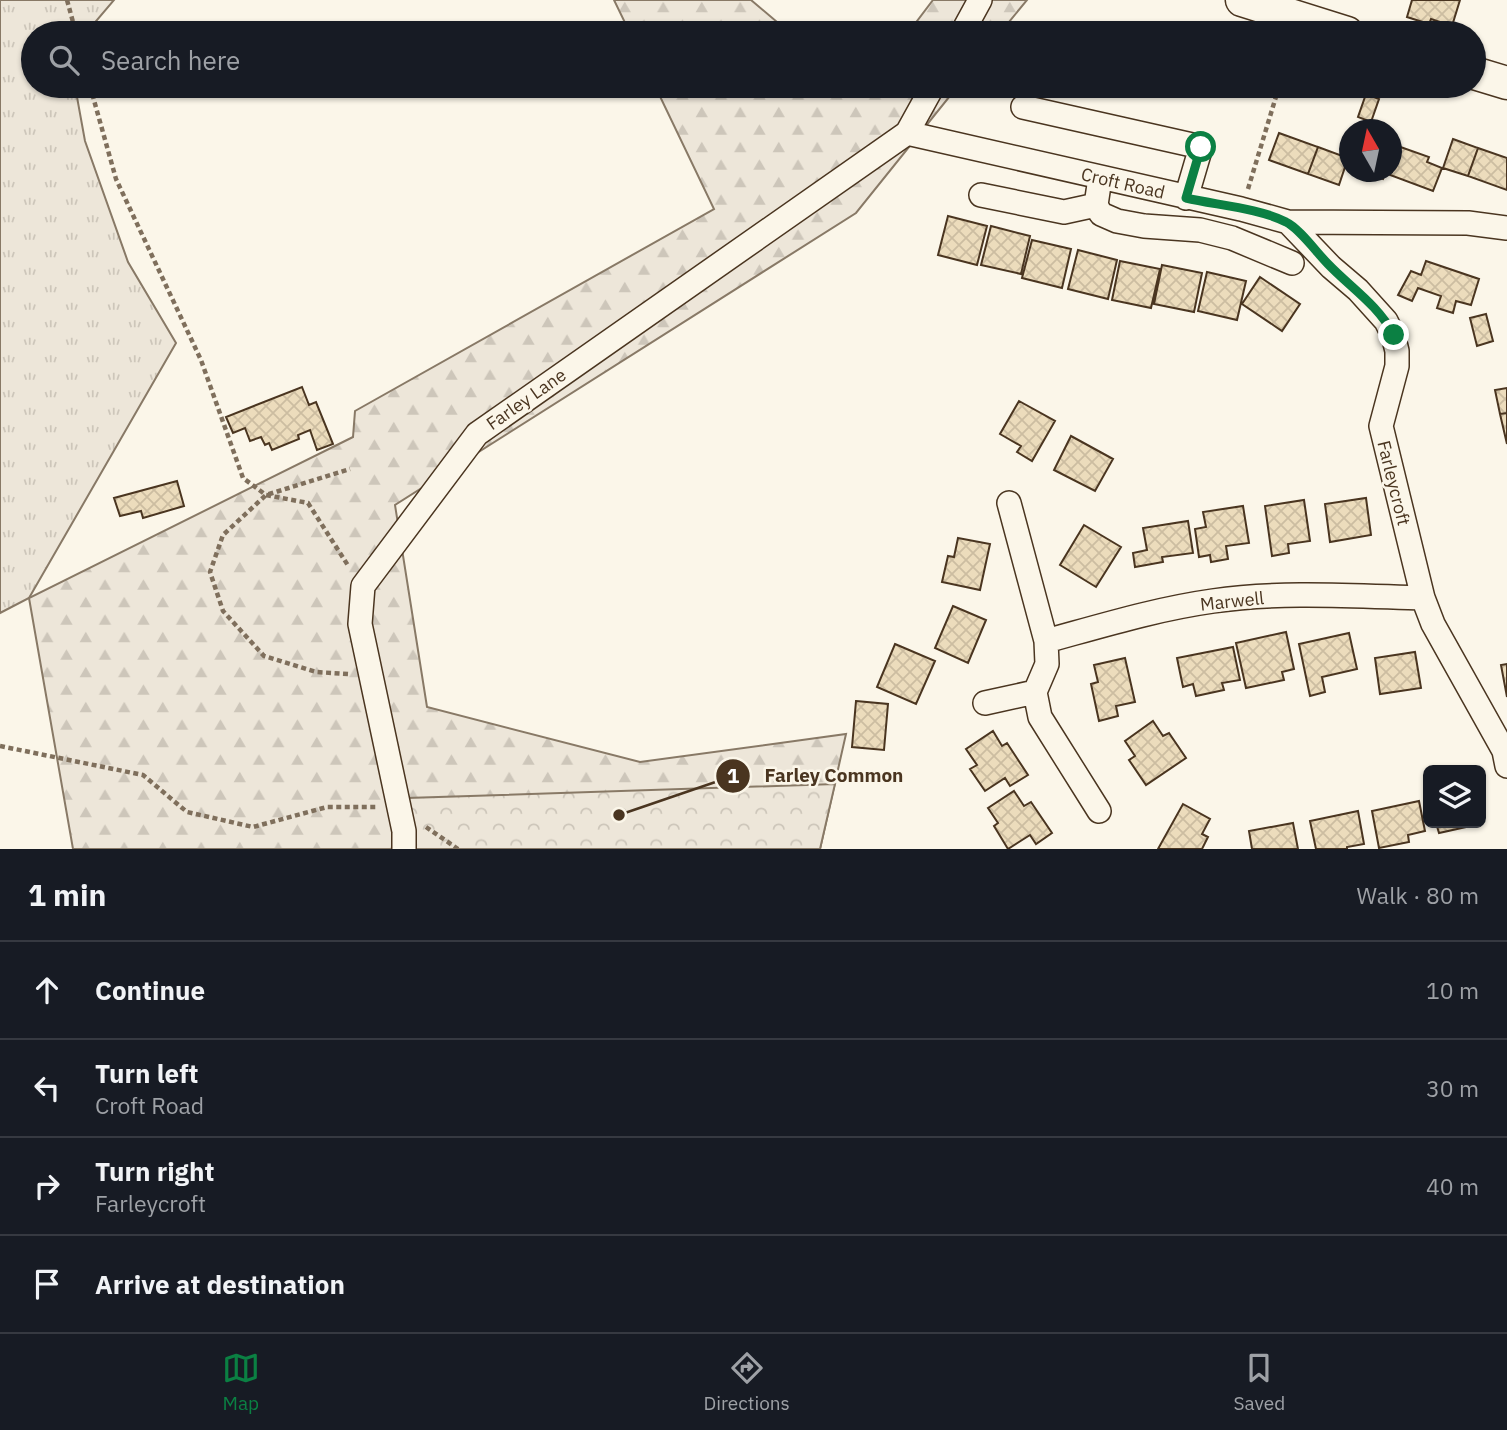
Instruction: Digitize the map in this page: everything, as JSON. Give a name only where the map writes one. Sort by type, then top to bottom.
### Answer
[{"type":"main road","points":[[1242,0],[1309,21]]},
{"type":"main road","points":[[1486,77],[1507,83]]},
{"type":"street","points":[[969,21],[980,0]]},
{"type":"street","name":"Farley Lane","points":[[404,849],[404,831],[360,624],[363,586],[477,434],[907,133],[926,98]]},
{"type":"street","points":[[1023,107],[1201,147],[1186,198]]},
{"type":"street","name":"Croft Road","points":[[907,133],[1186,198],[1241,208],[1288,222],[1468,223],[1507,228]]},
{"type":"street","points":[[1100,178],[1096,205],[1101,214],[1117,221],[1144,226],[1200,230],[1232,238],[1292,262]]},
{"type":"street","points":[[981,195],[1064,212],[1096,205]]},
{"type":"street","name":"Farleycroft","points":[[1288,222],[1331,267],[1358,290],[1386,321],[1394,335],[1397,366],[1381,426],[1423,598],[1433,624],[1504,751],[1507,765]]},
{"type":"street","points":[[1009,503],[1046,641],[1047,664],[1035,692],[1040,718],[1099,811]]},
{"type":"street","name":"Marwell","points":[[1046,641],[1124,619],[1213,601],[1302,594],[1423,598]]},
{"type":"street","points":[[985,703],[1035,692]]},
{"type":"path","points":[[67,0],[73,21]]},
{"type":"path","points":[[93,98],[116,178],[201,359],[243,478],[266,495],[308,503],[363,589]]},
{"type":"path","points":[[1241,208],[1275,98]]},
{"type":"path","points":[[350,469],[266,495],[223,535],[210,572],[223,611],[264,656],[316,672],[371,676]]},
{"type":"path","points":[[0,746],[143,775],[187,812],[253,827],[327,807],[399,809]]},
{"type":"green space","points":[[0,0],[114,0],[96,21],[21,21],[21,98],[77,98],[85,141],[128,262],[176,343],[29,598],[0,613]]},
{"type":"green space","points":[[614,0],[751,0],[776,21],[624,21]]},
{"type":"green space","points":[[933,0],[1027,0],[1010,21],[917,21]]},
{"type":"green space","points":[[661,98],[948,98],[856,213],[395,505],[427,707],[640,762],[846,734],[820,849],[73,849],[29,598],[353,437],[355,411],[714,209]]},
{"type":"green space","points":[[835,784],[820,849],[413,849],[407,798]]},
{"type":"building","points":[[1412,0],[1460,0],[1454,21],[1420,21],[1407,17]]},
{"type":"building","points":[[1365,98],[1379,99],[1372,119],[1358,117]]},
{"type":"building","points":[[1279,133],[1318,147],[1308,174],[1269,160]]},
{"type":"building","points":[[1453,139],[1478,148],[1468,176],[1443,168]]},
{"type":"building","points":[[1318,147],[1339,155],[1339,185],[1308,174]]},
{"type":"building","points":[[1402,148],[1429,157],[1427,162],[1442,168],[1433,191],[1402,179]]},
{"type":"building","points":[[1478,148],[1507,158],[1507,190],[1468,176]]},
{"type":"building","points":[[948,216],[987,226],[977,265],[938,255]]},
{"type":"building","points":[[991,226],[1030,236],[1021,274],[981,265]]},
{"type":"building","points":[[1032,240],[1071,249],[1062,288],[1022,278]]},
{"type":"building","points":[[1078,250],[1117,260],[1108,299],[1068,289]]},
{"type":"building","points":[[1120,261],[1160,269],[1151,308],[1112,300]]},
{"type":"building","points":[[1426,261],[1479,279],[1471,305],[1456,301],[1453,313],[1437,308],[1441,296],[1418,288],[1412,301],[1398,295],[1411,271],[1421,275]]},
{"type":"building","points":[[1162,265],[1202,273],[1194,312],[1154,304]]},
{"type":"building","points":[[1207,272],[1246,281],[1237,320],[1198,311]]},
{"type":"building","points":[[1260,277],[1300,304],[1282,331],[1242,304]]},
{"type":"building","points":[[1486,314],[1493,341],[1477,346],[1470,318]]},
{"type":"building","points":[[302,387],[309,405],[316,402],[333,444],[317,450],[310,430],[298,435],[299,439],[272,450],[269,443],[265,445],[261,437],[250,441],[245,428],[233,433],[226,417]]},
{"type":"building","points":[[1507,388],[1507,413],[1500,414],[1495,390]]},
{"type":"building","points":[[1019,401],[1055,421],[1032,461],[1017,452],[1021,446],[1000,434]]},
{"type":"building","points":[[1507,413],[1507,444],[1500,414]]},
{"type":"building","points":[[1071,436],[1113,459],[1095,491],[1054,470]]},
{"type":"building","points":[[177,481],[184,506],[143,518],[141,511],[120,516],[114,498]]},
{"type":"building","points":[[1366,498],[1371,535],[1330,542],[1325,504]]},
{"type":"building","points":[[1304,500],[1310,541],[1288,544],[1289,553],[1272,556],[1265,506]]},
{"type":"building","points":[[1243,506],[1249,543],[1226,546],[1228,559],[1211,562],[1210,555],[1199,557],[1195,529],[1206,527],[1203,512]]},
{"type":"building","points":[[1188,521],[1193,553],[1162,557],[1163,562],[1135,567],[1133,553],[1147,550],[1143,528]]},
{"type":"building","points":[[1084,525],[1121,547],[1096,587],[1060,565]]},
{"type":"building","points":[[958,538],[990,544],[980,590],[942,582],[948,556],[954,557]]},
{"type":"building","points":[[953,606],[986,620],[968,663],[935,648]]},
{"type":"building","points":[[1286,632],[1294,669],[1282,672],[1284,680],[1246,688],[1236,643]]},
{"type":"building","points":[[1349,633],[1357,669],[1322,677],[1325,692],[1310,696],[1299,644]]},
{"type":"building","points":[[895,644],[935,661],[916,704],[877,687]]},
{"type":"building","points":[[1233,647],[1240,680],[1222,683],[1224,690],[1196,696],[1193,684],[1183,687],[1177,658]]},
{"type":"building","points":[[1415,652],[1421,688],[1380,694],[1375,658]]},
{"type":"building","points":[[1125,658],[1135,702],[1116,706],[1118,716],[1099,721],[1091,684],[1098,682],[1094,665]]},
{"type":"building","points":[[1507,664],[1507,697],[1501,665]]},
{"type":"building","points":[[856,701],[888,704],[884,750],[852,747]]},
{"type":"building","points":[[1153,721],[1163,736],[1169,733],[1186,758],[1146,785],[1129,760],[1135,756],[1125,741]]},
{"type":"building","points":[[993,731],[1002,746],[1007,743],[1028,775],[1010,786],[1005,778],[985,791],[970,769],[977,765],[966,749]]},
{"type":"building","points":[[1014,791],[1024,806],[1031,802],[1052,833],[1036,844],[1030,835],[1008,849],[994,826],[998,823],[988,808]]},
{"type":"building","points":[[1419,801],[1425,831],[1408,835],[1409,842],[1379,848],[1372,811]]},
{"type":"building","points":[[1183,804],[1210,819],[1202,834],[1208,837],[1202,849],[1158,849]]},
{"type":"building","points":[[1358,811],[1364,844],[1347,849],[1316,849],[1310,821]]},
{"type":"building","points":[[1293,823],[1298,849],[1252,849],[1249,831]]},
{"type":"building","points":[[1438,828],[1462,828],[1439,833]]},
{"type":"place","name":"Farley Common","points":[[619,815]]},
{"type":"route","points":[[1201,147],[1186,198],[1241,208],[1288,222],[1331,267],[1358,290],[1386,321],[1394,335]]}]
